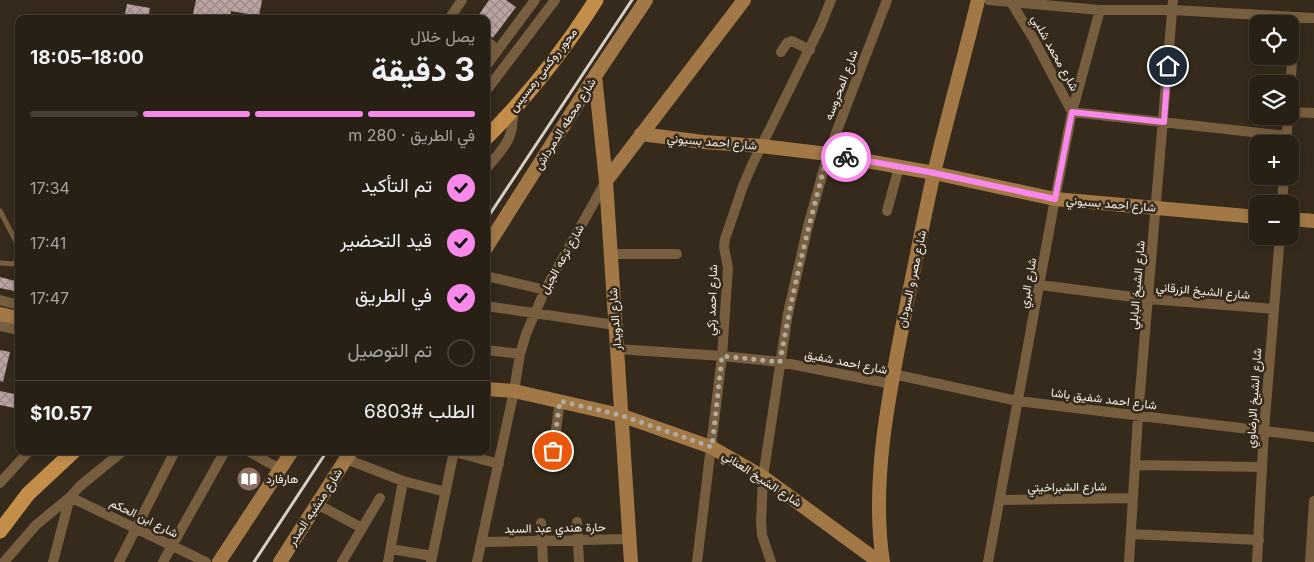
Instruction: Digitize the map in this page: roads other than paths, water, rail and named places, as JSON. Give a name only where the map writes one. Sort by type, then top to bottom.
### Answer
[{"type":"main road","name":"محور روكسى رمسيس","points":[[490,134],[554,59],[596,0]]},
{"type":"main road","name":"شارع محطه الدمرداش","points":[[490,242],[595,76],[646,0]]},
{"type":"main road","name":"شارع ترعه الجبل","points":[[606,182],[744,0]]},
{"type":"main road","name":"شارع مصر و السودان","points":[[881,562],[879,501],[881,467],[892,379],[934,173],[978,0]]},
{"type":"main road","name":"شارع الدويدار","points":[[595,76],[606,182],[631,562]]},
{"type":"main road","name":"شارع احمد بسيوني","points":[[641,134],[828,154],[934,173],[1055,199],[1249,216]]},
{"type":"main road","points":[[1299,220],[1314,221]]},
{"type":"main road","points":[[0,314],[15,317]]},
{"type":"main road","name":"شارع الشيخ العناني","points":[[490,389],[514,391],[620,415],[712,447],[763,477],[881,562]]},
{"type":"main road","points":[[0,531],[28,494],[70,455]]},
{"type":"main road","points":[[219,562],[289,455]]},
{"type":"main road","name":"شارع منشيه الصدر","points":[[280,562],[348,455]]},
{"type":"street","points":[[454,15],[462,0]]},
{"type":"street","points":[[490,61],[533,0]]},
{"type":"street","points":[[490,86],[555,0]]},
{"type":"street","name":"شارع احمد زكي","points":[[697,562],[722,356],[728,268],[724,247],[725,239],[743,186],[761,146],[810,50],[831,0]]},
{"type":"street","name":"شارع المحروسه","points":[[771,562],[762,535],[763,477],[788,313],[808,226],[828,154],[887,0]]},
{"type":"street","points":[[989,0],[1100,10],[1173,5],[1275,15]]},
{"type":"street","name":"شارع محمد شلبي","points":[[1011,2],[1033,38],[1072,112],[1164,122],[1253,135]]},
{"type":"street","name":"شارع الشيخ البابلي","points":[[1129,562],[1138,416],[1173,5]]},
{"type":"street","name":"شارع البري","points":[[988,562],[1072,112],[1100,10]]},
{"type":"street","points":[[1299,17],[1314,18]]},
{"type":"street","points":[[781,52],[787,43],[792,41],[810,50]]},
{"type":"street","points":[[490,44],[498,50]]},
{"type":"street","points":[[490,164],[510,138],[514,124],[513,109]]},
{"type":"street","points":[[1299,112],[1314,113]]},
{"type":"street","points":[[887,211],[899,167]]},
{"type":"street","name":"شارع ترعه الجبل","points":[[477,562],[499,464],[520,354],[533,314],[606,182]]},
{"type":"street","name":"شارع الشيخ الارضاوي","points":[[1258,562],[1264,430],[1279,245]]},
{"type":"street","points":[[610,254],[677,254]]},
{"type":"street","points":[[490,277],[545,290]]},
{"type":"street","name":"شارع الشيخ الزرقاني","points":[[1040,285],[1149,299],[1274,309]]},
{"type":"street","points":[[0,300],[15,303]]},
{"type":"street","points":[[490,307],[615,326]]},
{"type":"street","points":[[0,326],[15,329]]},
{"type":"street","name":"شارع احمد شفيق","points":[[617,349],[780,362],[892,379]]},
{"type":"street","points":[[490,350],[520,354]]},
{"type":"street","name":"شارع احمد شفيق باشا","points":[[892,379],[1018,401],[1314,437]]},
{"type":"street","points":[[553,451],[560,401]]},
{"type":"street","points":[[0,483],[25,455]]},
{"type":"street","points":[[4,562],[36,525],[118,455]]},
{"type":"street","points":[[119,562],[173,455]]},
{"type":"street","points":[[163,562],[223,455]]},
{"type":"street","points":[[255,455],[280,469]]},
{"type":"street","points":[[348,455],[403,481],[446,492]]},
{"type":"street","points":[[391,549],[432,559],[452,455]]},
{"type":"street","points":[[464,455],[499,464]]},
{"type":"street","points":[[1135,464],[1262,467]]},
{"type":"street","points":[[388,562],[403,481]]},
{"type":"street","points":[[56,561],[70,497]]},
{"type":"street","name":"شارع ابن الحكم","points":[[70,497],[206,562]]},
{"type":"street","points":[[342,562],[380,498]]},
{"type":"street","name":"شارع الشبراخيتي","points":[[1000,500],[1133,498]]},
{"type":"street","points":[[1311,558],[1314,501]]},
{"type":"street","points":[[317,504],[362,528]]},
{"type":"street","points":[[541,522],[543,562]]},
{"type":"street","points":[[577,522],[579,562]]},
{"type":"street","points":[[1131,534],[1259,540]]},
{"type":"street","name":"حارة هندي عبد السيد","points":[[482,542],[629,539]]},
{"type":"lane","points":[[0,211],[15,240]]},
{"type":"lane","points":[[0,229],[7,225]]},
{"type":"lane","points":[[0,263],[13,264],[15,262]]},
{"type":"railway","points":[[490,214],[632,0]]},
{"type":"railway","points":[[254,562],[324,455]]},
{"type":"place","name":"هارفارد","points":[[249,479]]}]
